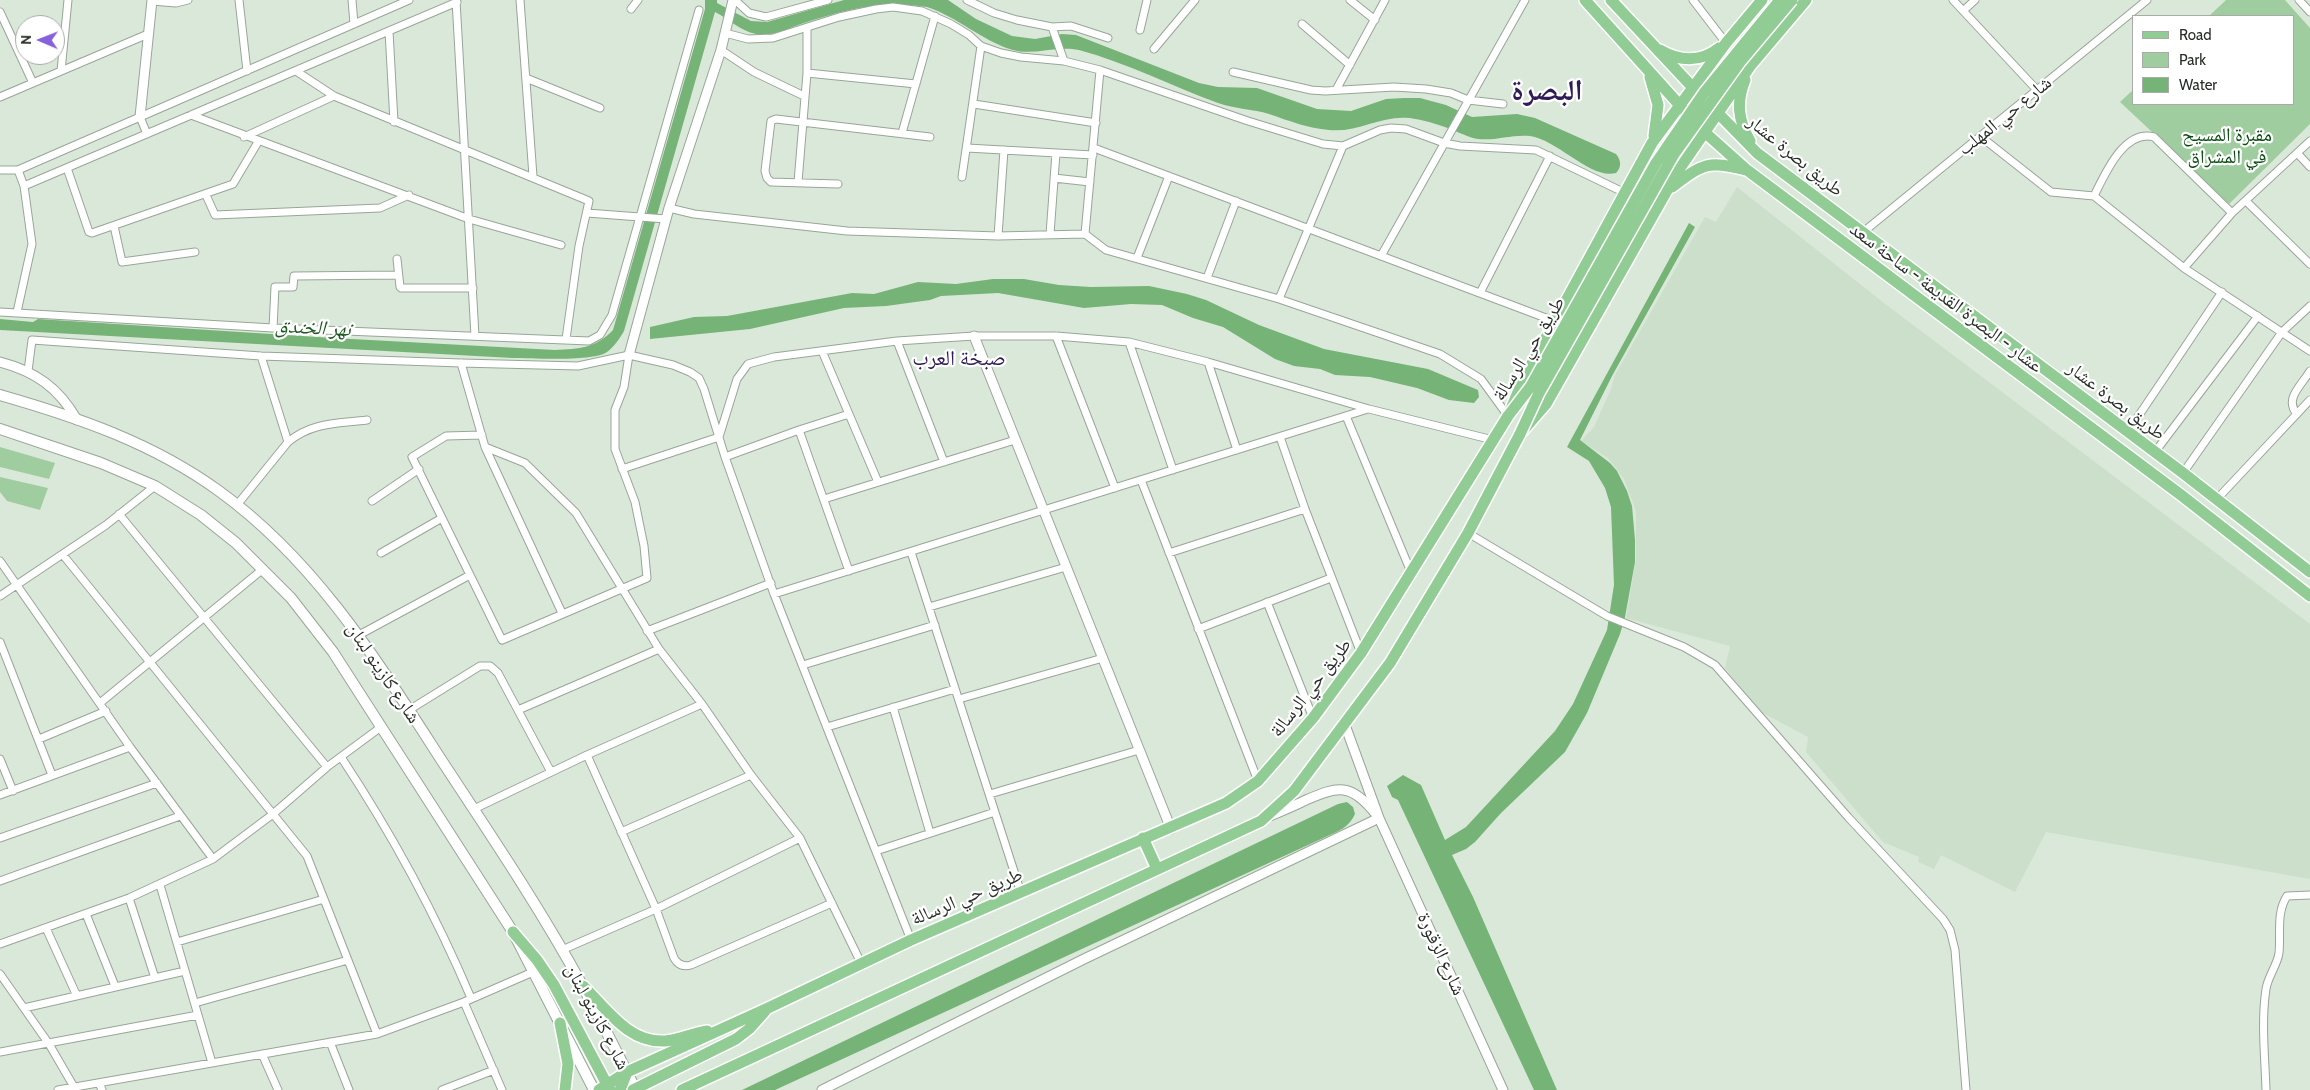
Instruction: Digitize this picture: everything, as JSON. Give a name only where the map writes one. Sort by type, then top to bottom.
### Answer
[{"type":"main road","name":"عشار - البصرة القديمة - ساحة سعد","points":[[1585,0],[1704,132],[1747,170],[2181,494],[2310,596]]},
{"type":"main road","name":"طريق بصرة عشار","points":[[1611,0],[1757,153],[2309,568]]},
{"type":"main road","points":[[1508,416],[1523,380],[1554,321],[1652,143],[1726,42],[1762,0]]},
{"type":"main road","name":"طريق حي الرسالة","points":[[605,1088],[626,1072],[766,1009],[911,940],[1143,838],[1171,829],[1226,803],[1258,781],[1313,718],[1361,653],[1508,416],[1531,386],[1656,163],[1720,72],[1780,0]]},
{"type":"main road","name":"طريق حي الرسالة","points":[[682,1090],[1260,821],[1294,791],[1390,663],[1468,533],[1520,434],[1539,393],[1674,154],[1740,62],[1792,0]]},
{"type":"main road","name":"طريق حي الرسالة","points":[[1520,434],[1546,404],[1666,191],[1717,112],[1750,65],[1806,0]]},
{"type":"main road","points":[[1652,45],[1670,56],[1690,59],[1709,55],[1726,42]]},
{"type":"main road","points":[[1750,65],[1740,93],[1738,108],[1742,124],[1757,153]]},
{"type":"main road","points":[[1647,68],[1654,86],[1658,105],[1657,125],[1652,143]]},
{"type":"main road","points":[[1666,191],[1695,170],[1709,164],[1726,165],[1747,170]]},
{"type":"main road","name":"شارع كازينو لبنان","points":[[0,394],[128,438],[152,450],[197,476],[237,505],[275,537],[309,571],[359,635],[474,809],[583,986],[635,1090]]},
{"type":"main road","name":"شارع كازينو لبنان","points":[[0,429],[101,463],[155,486],[214,525],[264,569],[319,632],[513,932],[594,1090]]},
{"type":"main road","points":[[1143,838],[1156,869]]},
{"type":"main road","points":[[513,932],[537,960],[554,985],[605,1088]]},
{"type":"main road","points":[[583,986],[620,1024],[641,1038],[664,1041],[724,1028]]},
{"type":"main road","points":[[635,1090],[736,1039],[750,1029],[766,1009]]},
{"type":"main road","points":[[560,1023],[568,1064],[565,1090]]},
{"type":"main road","points":[[620,1090],[626,1072]]},
{"type":"main road","points":[[694,1090],[704,1079]]},
{"type":"street","points":[[61,71],[68,0]]},
{"type":"street","points":[[146,134],[140,117],[152,0],[176,3],[188,0]]},
{"type":"street","points":[[239,0],[247,71]]},
{"type":"street","points":[[352,0],[354,24]]},
{"type":"street","points":[[0,170],[18,170],[409,0]]},
{"type":"street","points":[[520,0],[532,176]]},
{"type":"street","points":[[631,9],[638,0]]},
{"type":"street","points":[[482,436],[446,436],[412,457],[502,640],[622,587],[647,578],[644,546],[635,502],[615,449],[615,410],[624,387],[629,355],[664,218],[669,208],[721,50],[733,2],[749,13],[766,17],[828,0]]},
{"type":"street","points":[[967,0],[994,13],[1053,30],[1071,26],[1108,38]]},
{"type":"street","points":[[1140,30],[1147,0]]},
{"type":"street","points":[[1154,49],[1195,0]]},
{"type":"street","points":[[1350,0],[1375,20]]},
{"type":"street","points":[[1336,90],[1385,0]]},
{"type":"street","points":[[1381,256],[1524,0]]},
{"type":"street","points":[[1693,0],[1726,42]]},
{"type":"street","points":[[1953,0],[2037,90]]},
{"type":"street","points":[[1963,11],[1975,0]]},
{"type":"street","name":"شارع حي المهلب","points":[[1862,233],[2147,0]]},
{"type":"street","points":[[2299,0],[2310,12]]},
{"type":"street","points":[[24,186],[456,1],[475,336]]},
{"type":"street","points":[[725,32],[748,39],[773,38],[876,9],[893,7],[922,11],[969,35],[981,46],[1021,57],[1064,60],[1100,70],[1248,121],[1323,144],[1343,146],[1380,130],[1391,128],[1406,129],[1444,143],[1460,146],[1527,148],[1550,156],[1625,193]]},
{"type":"street","points":[[0,312],[273,328],[588,341],[600,335],[612,315],[699,10]]},
{"type":"street","points":[[0,12],[33,83]]},
{"type":"street","points":[[902,133],[935,16]]},
{"type":"street","points":[[1302,24],[1350,65]]},
{"type":"street","points":[[798,182],[807,73],[807,28]]},
{"type":"street","points":[[1053,30],[1064,60]]},
{"type":"street","points":[[389,31],[394,122]]},
{"type":"street","points":[[0,98],[148,34]]},
{"type":"street","points":[[962,177],[981,46]]},
{"type":"street","points":[[721,50],[754,72],[804,96]]},
{"type":"street","points":[[1085,234],[1100,70]]},
{"type":"street","points":[[296,71],[334,96],[589,201],[579,246],[566,339]]},
{"type":"street","points":[[1233,72],[1311,90],[1394,87],[1451,93],[1468,100],[1503,104]]},
{"type":"street","points":[[807,73],[916,84]]},
{"type":"street","points":[[526,78],[600,108]]},
{"type":"street","points":[[244,137],[334,96]]},
{"type":"street","points":[[974,104],[1096,123]]},
{"type":"street","points":[[191,115],[244,137],[409,195],[469,220],[561,245]]},
{"type":"street","points":[[838,184],[771,182],[767,178],[765,171],[772,121],[776,119],[930,137]]},
{"type":"street","points":[[1980,136],[2051,192],[2094,196],[2184,268],[2310,351]]},
{"type":"street","points":[[2094,196],[2106,169],[2131,140],[2147,136],[2154,138],[2232,213]]},
{"type":"street","points":[[2184,268],[2232,213],[2310,141]]},
{"type":"street","points":[[67,168],[89,232],[92,233],[206,195],[234,183],[258,142]]},
{"type":"street","points":[[1279,299],[1343,146]]},
{"type":"street","points":[[967,148],[1056,153],[1094,152],[1169,176],[1554,321]]},
{"type":"street","points":[[998,236],[1004,150]]},
{"type":"street","points":[[1050,234],[1056,153]]},
{"type":"street","points":[[2298,154],[2310,167]]},
{"type":"street","points":[[1480,293],[1550,156]]},
{"type":"street","points":[[17,312],[32,244],[24,186],[18,170]]},
{"type":"street","points":[[1137,258],[1169,176]]},
{"type":"street","points":[[1054,178],[1090,182]]},
{"type":"street","points":[[206,195],[215,215],[380,208],[409,195]]},
{"type":"street","points":[[1207,278],[1236,201]]},
{"type":"street","points":[[2246,201],[2310,264]]},
{"type":"street","points":[[669,208],[694,214],[847,231],[998,236],[1085,234],[1106,250],[1279,299],[1440,354],[1481,379],[1508,416]]},
{"type":"street","points":[[587,213],[664,218]]},
{"type":"street","points":[[114,226],[122,262],[195,252]]},
{"type":"street","points":[[397,259],[398,275],[402,288],[473,288]]},
{"type":"street","points":[[273,328],[276,287],[292,287],[294,276],[398,275]]},
{"type":"street","points":[[2128,433],[2222,292]]},
{"type":"street","points":[[2183,473],[2282,332],[2310,306]]},
{"type":"street","points":[[2155,452],[2258,316]]},
{"type":"street","points":[[719,437],[737,378],[748,364],[774,357],[897,341],[974,336],[1056,336],[1128,342],[1208,362],[1369,409],[1493,440]]},
{"type":"street","points":[[974,336],[1171,829]]},
{"type":"street","points":[[1056,336],[1115,488]]},
{"type":"street","points":[[28,371],[32,340],[261,356],[578,366],[629,355],[673,364],[690,372],[699,378],[774,594],[911,940]]},
{"type":"street","points":[[897,341],[944,462]]},
{"type":"street","points":[[1128,342],[1173,470]]},
{"type":"street","points":[[822,351],[878,482]]},
{"type":"street","points":[[261,356],[288,442]]},
{"type":"street","points":[[0,362],[28,371],[53,388],[67,402],[77,420]]},
{"type":"street","points":[[1208,362],[1237,450]]},
{"type":"street","points":[[461,363],[485,447],[562,614]]},
{"type":"street","points":[[2296,414],[2291,408],[2290,401],[2310,371]]},
{"type":"street","points":[[2218,498],[2310,400]]},
{"type":"street","points":[[774,594],[1369,409]]},
{"type":"street","points":[[725,457],[849,414]]},
{"type":"street","points":[[1346,416],[1412,573]]},
{"type":"street","points":[[237,505],[288,442],[310,427],[367,420]]},
{"type":"street","points":[[799,430],[849,571]]},
{"type":"street","points":[[622,469],[719,437]]},
{"type":"street","points":[[1280,437],[1305,509],[1361,653]]},
{"type":"street","points":[[824,499],[1015,440]]},
{"type":"street","points":[[485,447],[525,463],[576,513],[659,649],[702,704],[751,775],[800,838],[861,964]]},
{"type":"street","points":[[372,501],[419,469]]},
{"type":"street","points":[[1141,480],[1258,781]]},
{"type":"street","points":[[0,596],[63,555],[155,486]]},
{"type":"street","points":[[1169,553],[1305,509]]},
{"type":"street","points":[[120,514],[328,767]]},
{"type":"street","points":[[381,553],[442,518]]},
{"type":"street","points":[[1468,533],[1607,616],[1684,647],[1714,665],[1848,817],[1947,924],[1953,937],[1955,950],[1966,1090]]},
{"type":"street","points":[[911,552],[1022,892]]},
{"type":"street","points":[[63,555],[307,856],[377,1034]]},
{"type":"street","points":[[0,561],[180,816],[213,859]]},
{"type":"street","points":[[929,607],[1066,568]]},
{"type":"street","points":[[100,703],[264,569]]},
{"type":"street","points":[[359,635],[470,575]]},
{"type":"street","points":[[1198,629],[1331,578]]},
{"type":"street","points":[[647,631],[771,583]]},
{"type":"street","points":[[1267,602],[1313,718]]},
{"type":"street","points":[[802,665],[935,625]]},
{"type":"street","points":[[0,642],[52,775]]},
{"type":"street","points":[[518,710],[659,649]]},
{"type":"street","points":[[959,699],[1102,658]]},
{"type":"street","points":[[410,710],[480,666],[487,665],[496,670],[551,772]]},
{"type":"street","points":[[827,727],[955,688]]},
{"type":"street","points":[[474,809],[587,755],[702,704]]},
{"type":"street","points":[[893,707],[930,832]]},
{"type":"street","points":[[39,739],[106,711]]},
{"type":"street","name":"شارع الزقورة","points":[[1345,725],[1379,818],[1503,1090]]},
{"type":"street","points":[[0,944],[129,898],[213,859],[273,814],[328,767],[381,727]]},
{"type":"street","points":[[0,795],[130,746]]},
{"type":"street","points":[[990,794],[1139,750]]},
{"type":"street","points":[[587,755],[656,909],[674,958],[681,965],[688,966],[832,904]]},
{"type":"street","points":[[341,757],[383,823],[417,882],[472,998]]},
{"type":"street","points":[[0,759],[13,790]]},
{"type":"street","points":[[622,832],[751,775]]},
{"type":"street","points":[[0,838],[157,782]]},
{"type":"street","name":"شارع الزقورة","points":[[1260,821],[1324,792],[1338,788],[1358,796],[1379,818]]},
{"type":"street","points":[[876,851],[995,812]]},
{"type":"street","points":[[0,881],[180,816]]},
{"type":"street","points":[[822,1090],[1084,959],[1379,818]]},
{"type":"street","points":[[562,950],[656,909],[800,838]]},
{"type":"street","points":[[160,885],[212,1063]]},
{"type":"street","points":[[2266,1090],[2264,1013],[2266,986],[2276,968],[2279,953],[2281,906],[2287,896],[2310,895]]},
{"type":"street","points":[[129,898],[155,978]]},
{"type":"street","points":[[177,942],[324,899]]},
{"type":"street","points":[[86,914],[115,986]]},
{"type":"street","points":[[46,928],[76,994]]},
{"type":"street","points":[[194,1003],[348,960]]},
{"type":"street","points":[[24,1008],[76,994],[185,971]]},
{"type":"street","points":[[58,1090],[74,1087],[101,1086],[212,1063],[377,1034],[464,1002],[532,972]]},
{"type":"street","points":[[0,974],[49,1044],[74,1087]]},
{"type":"street","points":[[464,1002],[502,1090]]},
{"type":"street","points":[[0,1052],[198,1015]]},
{"type":"street","points":[[330,1042],[349,1090]]},
{"type":"street","points":[[262,1054],[278,1090]]},
{"type":"street","points":[[442,1090],[494,1070]]},
{"type":"shaded area","points":[[1737,187],[1884,303],[2310,624],[2310,879],[2046,832],[2015,892],[1941,855],[1934,869],[1918,862],[1919,857],[1883,842],[1806,752],[1808,737],[1763,713],[1755,706],[1725,668],[1730,646],[1626,618],[1636,559],[1636,511],[1624,479],[1608,458],[1581,441],[1594,427],[1611,389],[1615,375],[1705,217],[1716,222]]},
{"type":"green space","name":"مقبرة المسيح في المشراق","points":[[2226,0],[2285,0],[2310,28],[2310,124],[2229,204],[2120,102],[2132,91],[2132,105],[2295,105],[2295,15],[2210,15]]},
{"type":"green space","points":[[0,447],[55,463],[49,479],[0,467]]},
{"type":"green space","points":[[0,477],[48,488],[40,510],[7,501],[0,492]]},
{"type":"water","points":[[705,0],[717,0],[717,3],[751,21],[767,22],[844,0],[948,0],[976,19],[1012,36],[1035,39],[1062,34],[1076,35],[1199,83],[1218,87],[1257,88],[1317,109],[1351,111],[1386,99],[1420,98],[1446,105],[1472,117],[1517,114],[1535,118],[1616,154],[1620,161],[1620,166],[1616,173],[1606,174],[1596,171],[1541,139],[1530,136],[1517,136],[1478,139],[1432,123],[1409,118],[1389,119],[1350,129],[1329,130],[1314,128],[1263,112],[1218,103],[1132,68],[1079,50],[1062,49],[1021,52],[1013,50],[991,41],[938,11],[927,7],[893,5],[861,8],[830,15],[767,35],[745,30],[715,12],[624,331],[607,352],[600,355],[576,358],[513,358],[0,330],[0,319],[33,322],[38,319],[555,350],[579,348],[594,344],[613,330],[705,9]]},
{"type":"water","points":[[1689,223],[1695,227],[1612,376],[1580,440],[1610,463],[1617,471],[1632,506],[1635,562],[1620,634],[1587,713],[1565,752],[1501,813],[1475,842],[1466,849],[1452,855],[1473,897],[1557,1090],[1534,1090],[1398,800],[1392,797],[1387,786],[1403,775],[1421,785],[1445,840],[1466,827],[1555,731],[1573,704],[1607,630],[1614,585],[1611,507],[1605,488],[1589,461],[1567,447]]},
{"type":"water","points":[[993,279],[1024,279],[1059,285],[1091,287],[1149,286],[1187,294],[1206,300],[1259,325],[1324,349],[1428,369],[1478,390],[1479,397],[1474,403],[1449,400],[1417,388],[1370,377],[1335,375],[1320,369],[1294,366],[1275,359],[1223,327],[1193,318],[1162,305],[1131,304],[1084,308],[998,293],[941,296],[930,300],[886,306],[844,308],[750,329],[650,339],[650,327],[694,317],[727,316],[852,293],[874,294],[918,282],[956,284]]},
{"type":"water","points":[[1347,802],[1353,807],[1355,814],[1348,824],[1336,832],[775,1090],[742,1090],[1338,804]]},
{"type":"district","name":"البصرة","points":[[1547,91]]},
{"type":"district","name":"صبخة العرب","points":[[959,359]]},
{"type":"water label","name":"نهر الخندق","points":[[313,328]]}]
